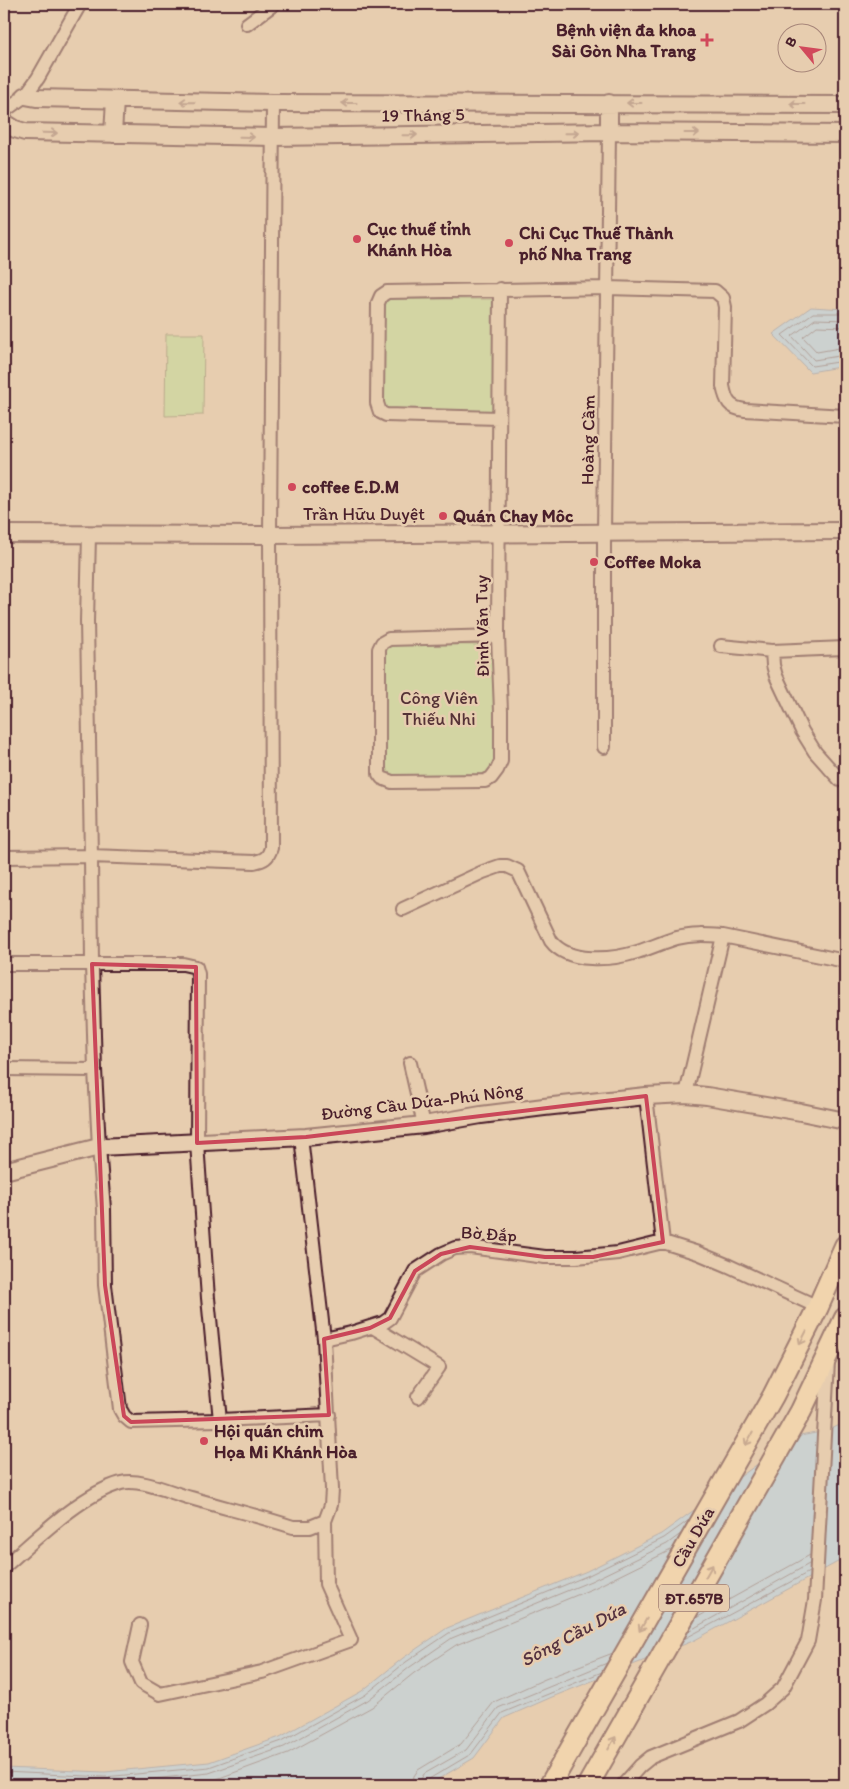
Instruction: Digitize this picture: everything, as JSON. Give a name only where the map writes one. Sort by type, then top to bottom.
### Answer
[{"type":"main road","name":"ĐT.657B","points":[[818,1307],[845,1246]]},
{"type":"main road","name":"Cầu Dứa","points":[[552,1783],[773,1396],[818,1307]]},
{"type":"main road","name":"ĐT.657B","points":[[829,1354],[845,1318]]},
{"type":"main road","name":"Cầu Dứa","points":[[588,1785],[801,1411],[829,1354]]},
{"type":"street","points":[[4,111],[25,96],[44,68],[80,4]]},
{"type":"street","points":[[248,24],[274,4]]},
{"type":"street","name":"19 Tháng 5","points":[[25,96],[36,98],[273,103],[845,105]]},
{"type":"street","points":[[113,134],[115,100]]},
{"type":"street","points":[[4,857],[91,856],[254,862],[264,860],[269,854],[271,848],[270,535],[273,103]]},
{"type":"street","points":[[609,103],[609,132]]},
{"type":"street","name":"19 Tháng 5","points":[[4,122],[15,129],[25,132],[273,137],[609,132],[845,134]]},
{"type":"street","name":"Hoàng Cầm","points":[[604,748],[604,532],[609,132]]},
{"type":"street","points":[[499,418],[386,415],[378,410],[376,402],[378,303],[381,296],[387,292],[500,289],[607,288],[715,292],[722,298],[725,307],[723,386],[729,404],[736,409],[745,410],[845,416]]},
{"type":"street","name":"Đinh Văn Tuy","points":[[498,636],[388,639],[382,643],[378,649],[379,774],[382,778],[392,782],[485,781],[491,778],[501,761],[498,636],[500,289]]},
{"type":"street","name":"Trần Hữu Duyệt","points":[[4,534],[270,535],[845,531]]},
{"type":"street","points":[[89,535],[87,621],[95,1070],[104,1209],[106,1285],[120,1409],[131,1422],[329,1415]]},
{"type":"street","points":[[721,646],[772,651],[845,648]]},
{"type":"street","points":[[772,651],[776,676],[802,730],[815,752],[843,779]]},
{"type":"street","points":[[403,908],[483,872],[500,866],[506,866],[518,872],[551,941],[559,950],[574,957],[611,957],[637,952],[679,938],[703,935],[722,936],[845,961]]},
{"type":"street","points":[[686,1094],[722,936]]},
{"type":"street","points":[[4,964],[183,964],[196,967],[198,974],[197,1143],[208,1298],[220,1420]]},
{"type":"street","points":[[410,1063],[424,1125]]},
{"type":"street","points":[[4,1069],[95,1070]]},
{"type":"street","name":"Đường Cầu Dứa-Phú Nông","points":[[4,1170],[99,1147],[306,1137],[424,1125],[481,1114],[646,1096],[686,1094],[707,1096],[845,1121]]},
{"type":"street","points":[[646,1096],[663,1242]]},
{"type":"street","points":[[140,1625],[132,1662],[141,1683],[160,1694],[262,1672],[351,1640],[326,1584],[325,1521],[331,1505],[332,1489],[329,1415],[324,1338],[301,1137]]},
{"type":"street","name":"Bờ Đắp","points":[[324,1338],[373,1327],[390,1318],[415,1271],[441,1254],[455,1248],[470,1247],[545,1257],[576,1257],[618,1252],[663,1242],[698,1253],[729,1266],[818,1307]]},
{"type":"street","points":[[373,1327],[439,1367],[418,1397]]},
{"type":"street","points":[[624,1785],[640,1766],[651,1757],[739,1721],[765,1704],[783,1688],[808,1641],[815,1600],[829,1354]]},
{"type":"street","points":[[4,1567],[74,1508],[119,1483],[126,1482],[155,1487],[293,1527],[310,1527],[325,1521]]},
{"type":"highlighted area","points":[[92,964],[196,967],[197,1143],[306,1137],[646,1096],[663,1242],[593,1257],[545,1257],[470,1247],[441,1254],[415,1271],[390,1318],[370,1328],[324,1339],[329,1415],[147,1422],[131,1422],[124,1416],[105,1285]]},
{"type":"green space","points":[[389,299],[494,299],[493,411],[386,409],[384,404],[384,303]]},
{"type":"green space","points":[[166,334],[204,334],[203,415],[165,416]]},
{"type":"green space","name":"Công Viên Thiếu Nhi","points":[[390,644],[485,645],[493,656],[494,762],[492,768],[484,774],[389,775],[386,767],[384,650]]},
{"type":"water","points":[[811,307],[845,309],[845,366],[810,372],[773,334]]},
{"type":"water","name":"Sông Cầu Dứa","points":[[845,1423],[845,1558],[693,1641],[504,1718],[474,1758],[428,1785],[4,1785],[4,1768],[105,1772],[209,1762],[280,1737],[362,1691],[403,1658],[447,1628],[587,1571],[661,1534],[795,1437],[826,1431]]},
{"type":"place","name":"Bệnh viện đa khoa Sài Gòn Nha Trang","points":[[707,40]]},
{"type":"place","name":"Cục thuế tỉnh Khánh Hòa","points":[[357,239]]},
{"type":"place","name":"Chi Cục Thuế Thành phố Nha Trang","points":[[509,243]]},
{"type":"place","name":"coffee E.D.M","points":[[292,487]]},
{"type":"place","name":"Quán Chay Môc","points":[[443,516]]},
{"type":"place","name":"Coffee Moka","points":[[594,562]]},
{"type":"place","name":"Hội quán chim Họa Mi Khánh Hòa","points":[[204,1441]]}]
